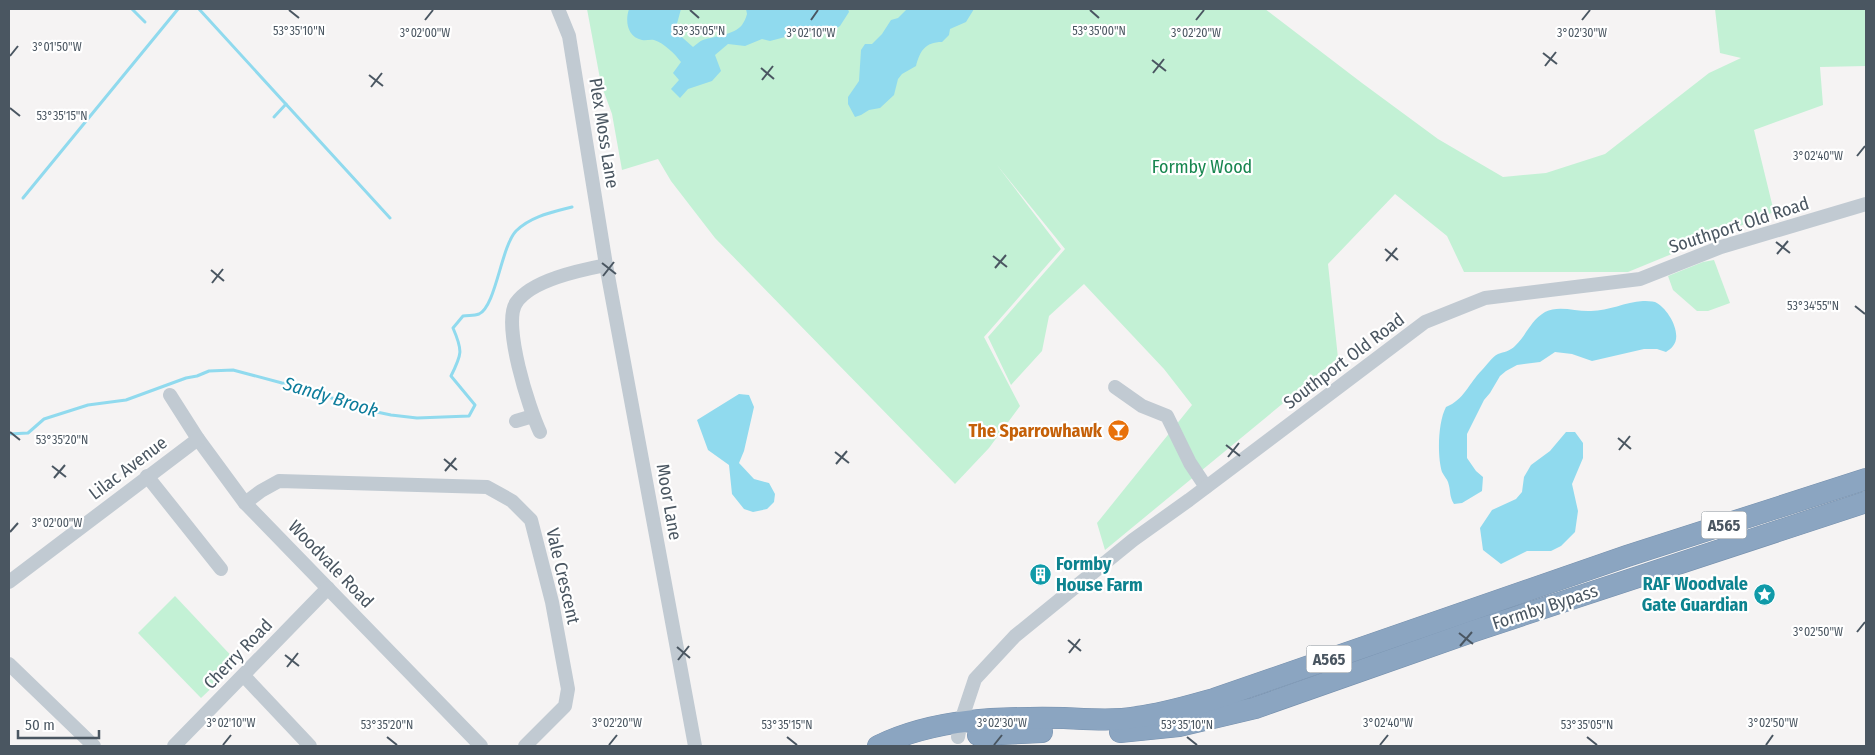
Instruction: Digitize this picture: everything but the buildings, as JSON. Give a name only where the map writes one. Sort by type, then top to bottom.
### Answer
[{"type":"highway","name":"Formby Bypass","points":[[959,729],[1011,717],[1136,718],[1179,709],[1214,699],[1583,571],[1866,479]]},
{"type":"highway","name":"Formby Bypass","points":[[959,729],[1014,732],[1136,732],[1215,719],[1255,708],[1474,631],[1866,502]]},
{"type":"highway","points":[[1583,571],[1628,566],[1690,547],[1697,551],[1700,557]]},
{"type":"highway","name":"A565","points":[[878,746],[918,731],[959,729]]},
{"type":"highway","name":"A565","points":[[918,746],[959,729]]},
{"type":"street","name":"Plex Moss Lane","points":[[558,9],[569,36],[606,265]]},
{"type":"street","name":"Southport Old Road","points":[[959,729],[975,679],[1015,636],[1133,540],[1206,488],[1425,322],[1485,298],[1640,279],[1720,247],[1866,204]]},
{"type":"street","points":[[540,432],[533,416],[518,362],[513,339],[512,313],[516,303],[523,296],[555,277],[606,265]]},
{"type":"street","name":"Moor Lane","points":[[606,265],[695,746]]},
{"type":"street","points":[[1115,387],[1142,406],[1167,416],[1190,463],[1206,488]]},
{"type":"street","name":"Woodvale Road","points":[[170,395],[198,439],[245,503],[481,746]]},
{"type":"street","points":[[516,421],[533,416]]},
{"type":"street","name":"Lilac Avenue","points":[[9,582],[198,439]]},
{"type":"street","points":[[147,476],[221,569]]},
{"type":"street","name":"Vale Crescent","points":[[245,503],[279,481],[487,488],[512,501],[531,520],[552,602],[568,690],[565,706],[525,746]]},
{"type":"street","name":"Cherry Road","points":[[174,746],[328,588]]},
{"type":"street","points":[[9,664],[94,746]]},
{"type":"street","points":[[244,676],[310,746]]},
{"type":"green space","name":"Formby Wood","points":[[587,9],[1265,9],[1438,139],[1503,177],[1546,173],[1605,154],[1709,73],[1741,58],[1720,53],[1715,9],[1866,9],[1866,66],[1820,67],[1823,105],[1754,130],[1774,212],[1628,272],[1464,272],[1447,236],[1395,194],[1328,264],[1338,358],[1105,550],[1097,523],[1192,405],[1164,369],[1084,284],[1049,316],[1042,351],[1011,385],[988,337],[1065,249],[997,165],[1061,249],[984,337],[1020,406],[989,448],[955,484],[715,238],[671,181],[658,159],[622,170],[612,114],[601,84]]},
{"type":"green space","points":[[1714,260],[1730,303],[1708,311],[1697,311],[1673,290],[1668,276],[1703,262]]},
{"type":"green space","points":[[175,596],[238,663],[201,698],[138,633]]},
{"type":"water","points":[[629,9],[681,9],[675,31],[693,47],[703,40],[729,33],[739,28],[746,17],[746,9],[848,9],[849,12],[840,26],[829,33],[820,34],[803,29],[793,32],[789,36],[770,41],[762,39],[745,46],[728,44],[715,55],[721,71],[712,81],[688,89],[680,98],[671,89],[679,80],[673,73],[681,62],[662,44],[654,40],[642,40],[633,36],[627,23]]},
{"type":"water","points":[[907,9],[974,9],[966,22],[950,29],[949,35],[942,42],[936,42],[924,48],[916,66],[902,74],[898,79],[894,95],[880,108],[869,110],[855,117],[848,104],[848,97],[859,81],[861,50],[865,44],[872,44],[882,34],[891,20],[898,18]]},
{"type":"water","points":[[1643,301],[1654,302],[1660,305],[1673,322],[1676,341],[1666,352],[1657,349],[1644,349],[1592,361],[1572,354],[1555,352],[1540,362],[1517,365],[1500,376],[1484,400],[1467,434],[1467,458],[1483,477],[1482,491],[1462,503],[1454,504],[1448,482],[1442,472],[1439,457],[1441,421],[1446,407],[1462,396],[1477,375],[1494,357],[1515,346],[1532,324],[1545,312],[1556,309],[1598,311]]},
{"type":"water","points":[[739,394],[749,395],[754,407],[744,451],[739,463],[754,479],[769,483],[775,494],[774,502],[767,509],[753,512],[744,509],[732,494],[729,465],[708,450],[697,420]]},
{"type":"water","points":[[1566,432],[1575,432],[1583,443],[1583,458],[1572,484],[1578,511],[1575,532],[1561,546],[1551,551],[1527,551],[1501,564],[1483,550],[1480,528],[1492,510],[1516,499],[1522,492],[1524,477],[1531,465],[1550,451]]},
{"type":"waterway","points":[[132,9],[145,22]]},
{"type":"waterway","points":[[23,198],[178,9]]},
{"type":"waterway","points":[[199,9],[390,218]]},
{"type":"waterway","points":[[274,117],[286,104]]},
{"type":"waterway","name":"Sandy Brook","points":[[9,434],[28,433],[44,419],[88,405],[126,400],[209,371],[233,370],[282,383],[303,386],[353,407],[391,415],[417,418],[469,416],[475,405],[451,376],[460,352],[453,328],[463,316],[479,314],[485,309],[490,300],[506,250],[516,231],[535,218],[572,207]]},
{"type":"place","name":"The Sparrowhawk","points":[[1118,431]]},
{"type":"place","name":"Formby House Farm","points":[[1040,574]]},
{"type":"place","name":"RAF Woodvale Gate Guardian","points":[[1764,594]]}]
